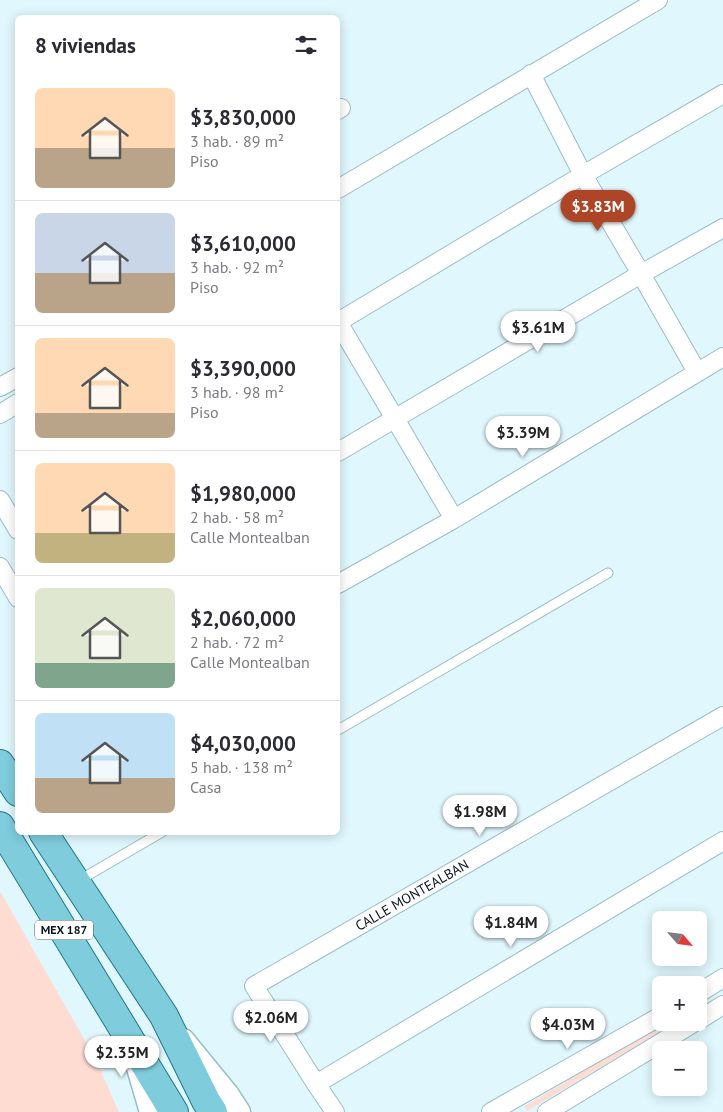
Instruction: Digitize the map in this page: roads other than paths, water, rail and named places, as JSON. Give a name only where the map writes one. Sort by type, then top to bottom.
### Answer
[{"type":"main road","points":[[0,764],[15,787]]},
{"type":"main road","name":"MEX 187","points":[[0,826],[174,1112]]},
{"type":"main road","name":"MEX 187","points":[[46,835],[164,1016],[213,1112]]},
{"type":"street","points":[[340,188],[658,0]]},
{"type":"street","points":[[531,74],[583,175],[697,372]]},
{"type":"street","points":[[340,321],[583,175],[723,94]]},
{"type":"street","points":[[340,451],[723,228]]},
{"type":"street","points":[[340,325],[454,518]]},
{"type":"street","points":[[340,583],[454,518],[723,357]]},
{"type":"street","points":[[0,387],[15,379]]},
{"type":"street","points":[[0,414],[15,405]]},
{"type":"street","points":[[0,500],[15,525]]},
{"type":"street","points":[[8,573],[15,590]]},
{"type":"street","name":"CALLE MONTEALBAN","points":[[316,1084],[254,986],[723,716]]},
{"type":"street","points":[[335,1112],[316,1084],[723,841]]},
{"type":"street","points":[[707,988],[723,978]]},
{"type":"street","points":[[707,1015],[723,1005]]},
{"type":"street","points":[[164,1016],[228,1095],[239,1112]]},
{"type":"street","points":[[491,1112],[516,1106],[652,1022]]},
{"type":"street","points":[[547,1112],[668,1031]]},
{"type":"street","points":[[128,1034],[151,1112]]},
{"type":"lane","points":[[340,729],[608,573]]},
{"type":"lane","points":[[76,883],[157,835]]}]
